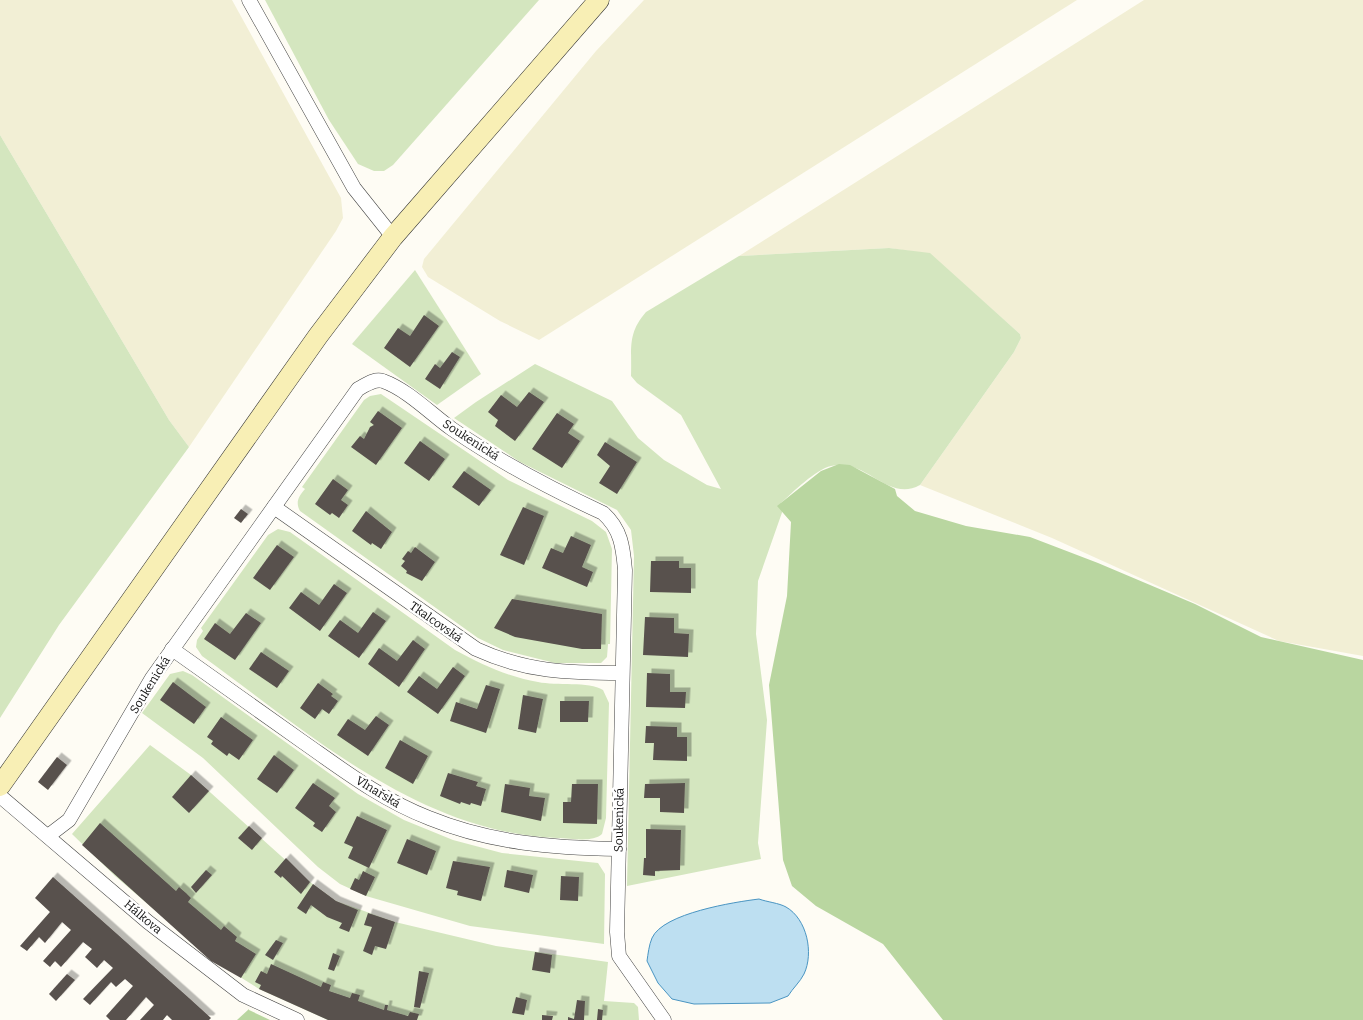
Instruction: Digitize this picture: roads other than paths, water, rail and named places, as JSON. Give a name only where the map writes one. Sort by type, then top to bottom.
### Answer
[{"type":"main road","points":[[0,786],[318,336],[393,237],[599,0]]},
{"type":"street","points":[[249,0],[354,188],[393,237]]},
{"type":"street","name":"Soukenická","points":[[48,836],[69,820],[152,678],[358,389],[370,382],[380,380],[393,386],[453,430],[515,469],[604,513],[614,522],[620,535],[625,570],[619,849],[619,956],[664,1020]]},
{"type":"street","name":"Tkalcovská","points":[[274,507],[476,649],[497,658],[540,670],[622,673]]},
{"type":"street","name":"Vlnařská","points":[[172,650],[358,781],[408,809],[431,819],[494,839],[561,848],[619,849]]},
{"type":"street","name":"Hálkova","points":[[0,796],[148,922],[243,995],[298,1020]]},
{"type":"water","points":[[759,899],[786,907],[793,912],[804,928],[807,937],[807,966],[804,974],[788,996],[770,1003],[694,1004],[672,999],[658,983],[647,961],[652,938],[659,929],[684,915],[717,906]]}]
